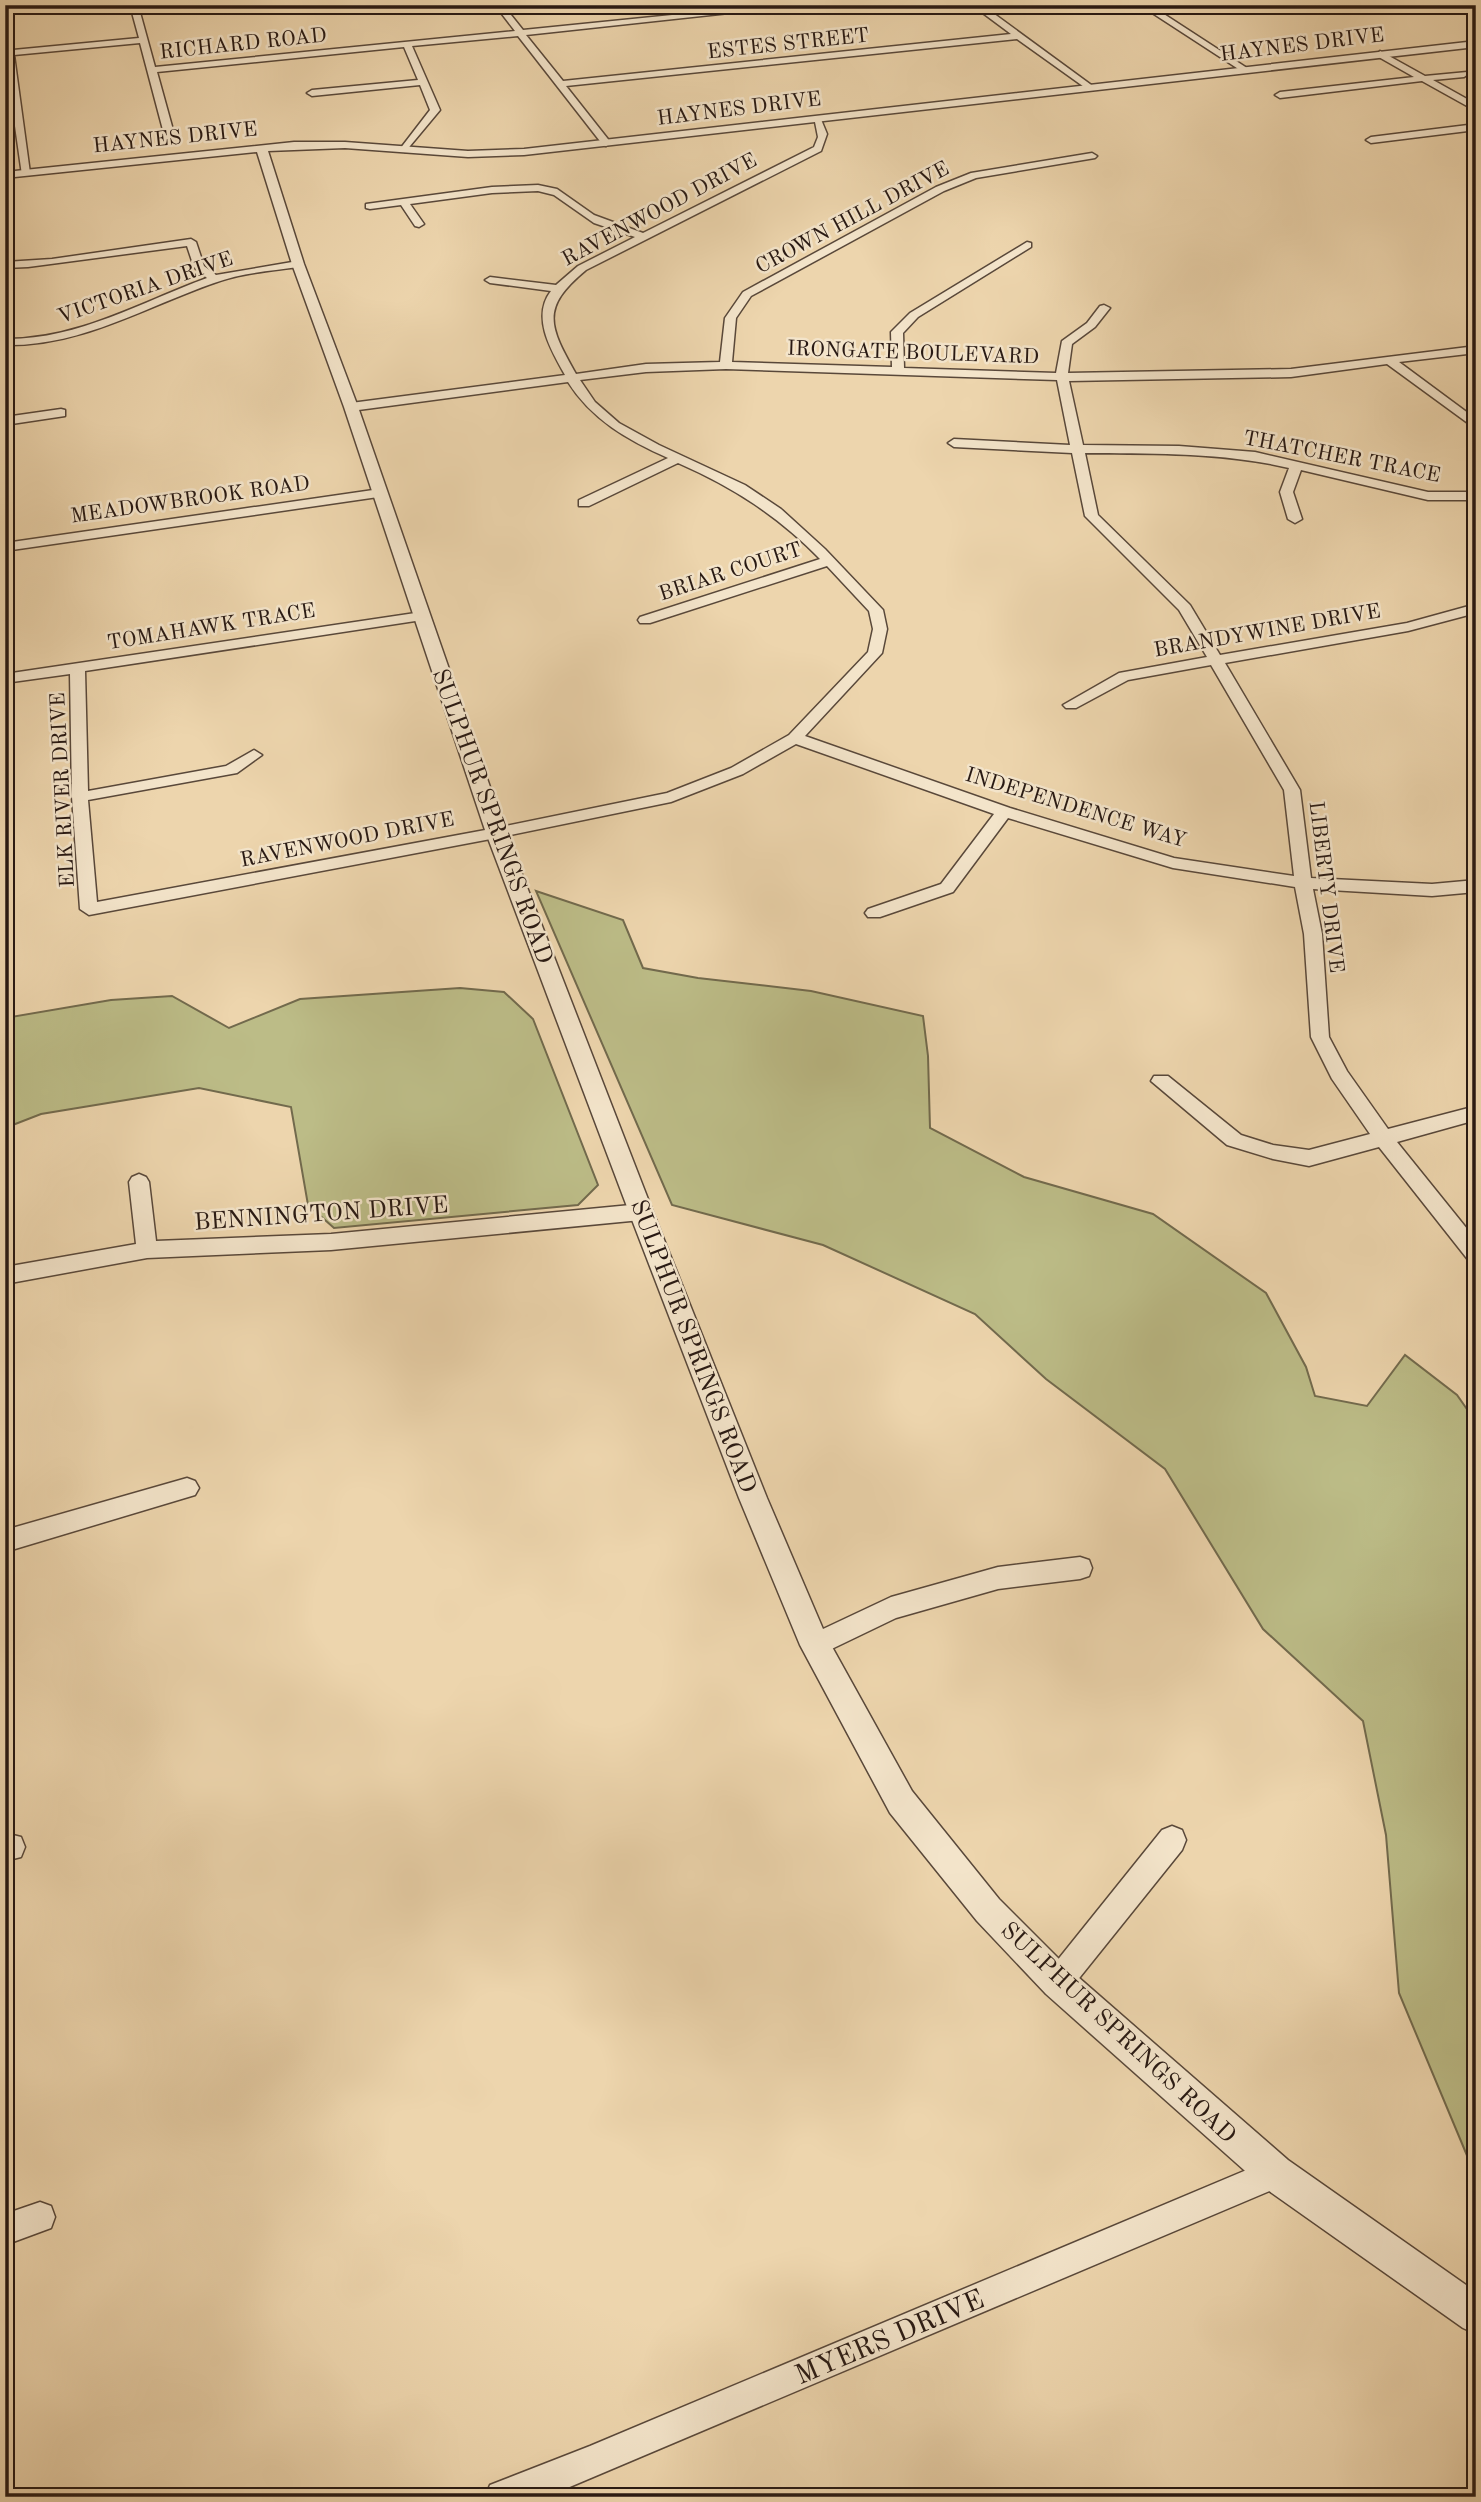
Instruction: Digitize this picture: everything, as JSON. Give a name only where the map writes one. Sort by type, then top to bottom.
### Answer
[{"type":"street","points":[[134,5],[168,130]]},
{"type":"street","points":[[499,5],[606,143]]},
{"type":"street","name":"RICHARD ROAD","points":[[150,70],[797,5]]},
{"type":"street","points":[[976,5],[1090,87]]},
{"type":"street","points":[[1144,5],[1246,70]]},
{"type":"street","points":[[5,22],[25,173]]},
{"type":"street","name":"ESTES STREET","points":[[561,84],[1018,36]]},
{"type":"street","points":[[7,53],[142,40]]},
{"type":"street","points":[[405,149],[435,110],[407,44]]},
{"type":"street","name":"HAYNES DRIVE","points":[[5,175],[261,147],[345,145],[468,154],[524,152],[1476,44]]},
{"type":"street","points":[[1380,54],[1476,108]]},
{"type":"street","points":[[1280,95],[1464,74]]},
{"type":"street","points":[[312,93],[424,82]]},
{"type":"street","name":"RAVENWOOD DRIVE","points":[[89,909],[496,833],[671,797],[737,771],[796,738],[875,653],[880,629],[876,610],[829,561],[785,518],[756,497],[620,429],[594,409],[571,377],[548,329],[548,305],[557,288],[582,268],[818,149],[824,141],[824,134],[817,118]]},
{"type":"street","points":[[1371,140],[1476,127]]},
{"type":"street","name":"SULPHUR SPRINGS ROAD","points":[[261,147],[298,264],[351,407],[496,833],[641,1212],[752,1498],[815,1645],[901,1802],[988,1910],[1058,1982],[1275,2173],[1476,2315]]},
{"type":"street","name":"CROWN HILL DRIVE","points":[[726,365],[729,317],[734,306],[747,294],[940,189],[974,175],[1092,156]]},
{"type":"street","points":[[370,206],[509,189],[541,188],[563,197],[602,223],[643,237]]},
{"type":"street","points":[[405,203],[419,224]]},
{"type":"street","points":[[5,265],[30,265],[136,247],[191,242],[199,267],[215,279]]},
{"type":"street","points":[[898,369],[897,332],[914,315],[1027,245]]},
{"type":"street","name":"VICTORIA DRIVE","points":[[10,343],[61,338],[215,279],[298,264]]},
{"type":"street","points":[[490,280],[557,288]]},
{"type":"street","name":"LIBERTY DRIVE","points":[[1104,308],[1091,325],[1066,343],[1062,377],[1092,516],[1185,608],[1292,790],[1303,883],[1313,934],[1320,1037],[1339,1074],[1384,1139],[1476,1255]]},
{"type":"street","points":[[5,354],[10,343]]},
{"type":"street","name":"IRONGATE BOULEVARD","points":[[351,407],[646,368],[726,365],[898,369],[1062,377],[1291,373],[1476,349]]},
{"type":"street","points":[[1391,362],[1476,425]]},
{"type":"street","points":[[5,421],[61,413]]},
{"type":"street","name":"THATCHER TRACE","points":[[954,443],[1076,449],[1179,450],[1255,456],[1428,496],[1476,496]]},
{"type":"street","points":[[584,503],[679,458]]},
{"type":"street","points":[[1295,519],[1285,497],[1289,478],[1297,466]]},
{"type":"street","name":"MEADOWBROOK ROAD","points":[[5,547],[380,493]]},
{"type":"street","name":"BRIAR COURT","points":[[645,620],[829,561]]},
{"type":"street","name":"BRANDYWINE DRIVE","points":[[1071,705],[1124,676],[1408,627],[1476,608]]},
{"type":"street","name":"TOMAHAWK TRACE","points":[[5,679],[422,616]]},
{"type":"street","name":"ELK RIVER DRIVE","points":[[77,668],[80,797],[89,909]]},
{"type":"street","name":"INDEPENDENCE WAY","points":[[796,738],[1004,812],[1173,863],[1303,883],[1432,890],[1476,886]]},
{"type":"street","points":[[80,797],[231,771],[254,755]]},
{"type":"street","points":[[874,913],[947,888],[1004,812]]},
{"type":"street","points":[[1160,1081],[1234,1140],[1273,1152],[1309,1158],[1476,1112]]},
{"type":"street","points":[[139,1182],[147,1250]]},
{"type":"street","name":"BENNINGTON DRIVE","points":[[5,1276],[147,1250],[331,1242],[641,1212]]},
{"type":"street","points":[[5,1541],[187,1488]]},
{"type":"street","points":[[815,1645],[891,1608],[998,1578],[1080,1568]]},
{"type":"street","points":[[1058,1982],[1172,1840]]},
{"type":"street","name":"MYERS DRIVE","points":[[502,2497],[592,2462],[1275,2173]]},
{"type":"street","points":[[5,2230],[40,2217]]},
{"type":"green space","points":[[536,891],[623,920],[643,968],[698,978],[811,991],[923,1016],[928,1056],[930,1128],[1024,1177],[1153,1214],[1266,1293],[1306,1367],[1315,1396],[1367,1406],[1405,1355],[1457,1395],[1476,1422],[1476,2177],[1399,1993],[1386,1835],[1363,1721],[1263,1629],[1165,1469],[1046,1379],[975,1314],[823,1245],[672,1205]]},
{"type":"green space","points":[[460,988],[504,992],[533,1019],[598,1185],[578,1205],[334,1228],[308,1205],[291,1107],[199,1088],[41,1114],[5,1128],[5,1018],[111,1000],[172,996],[229,1028],[300,999]]}]
